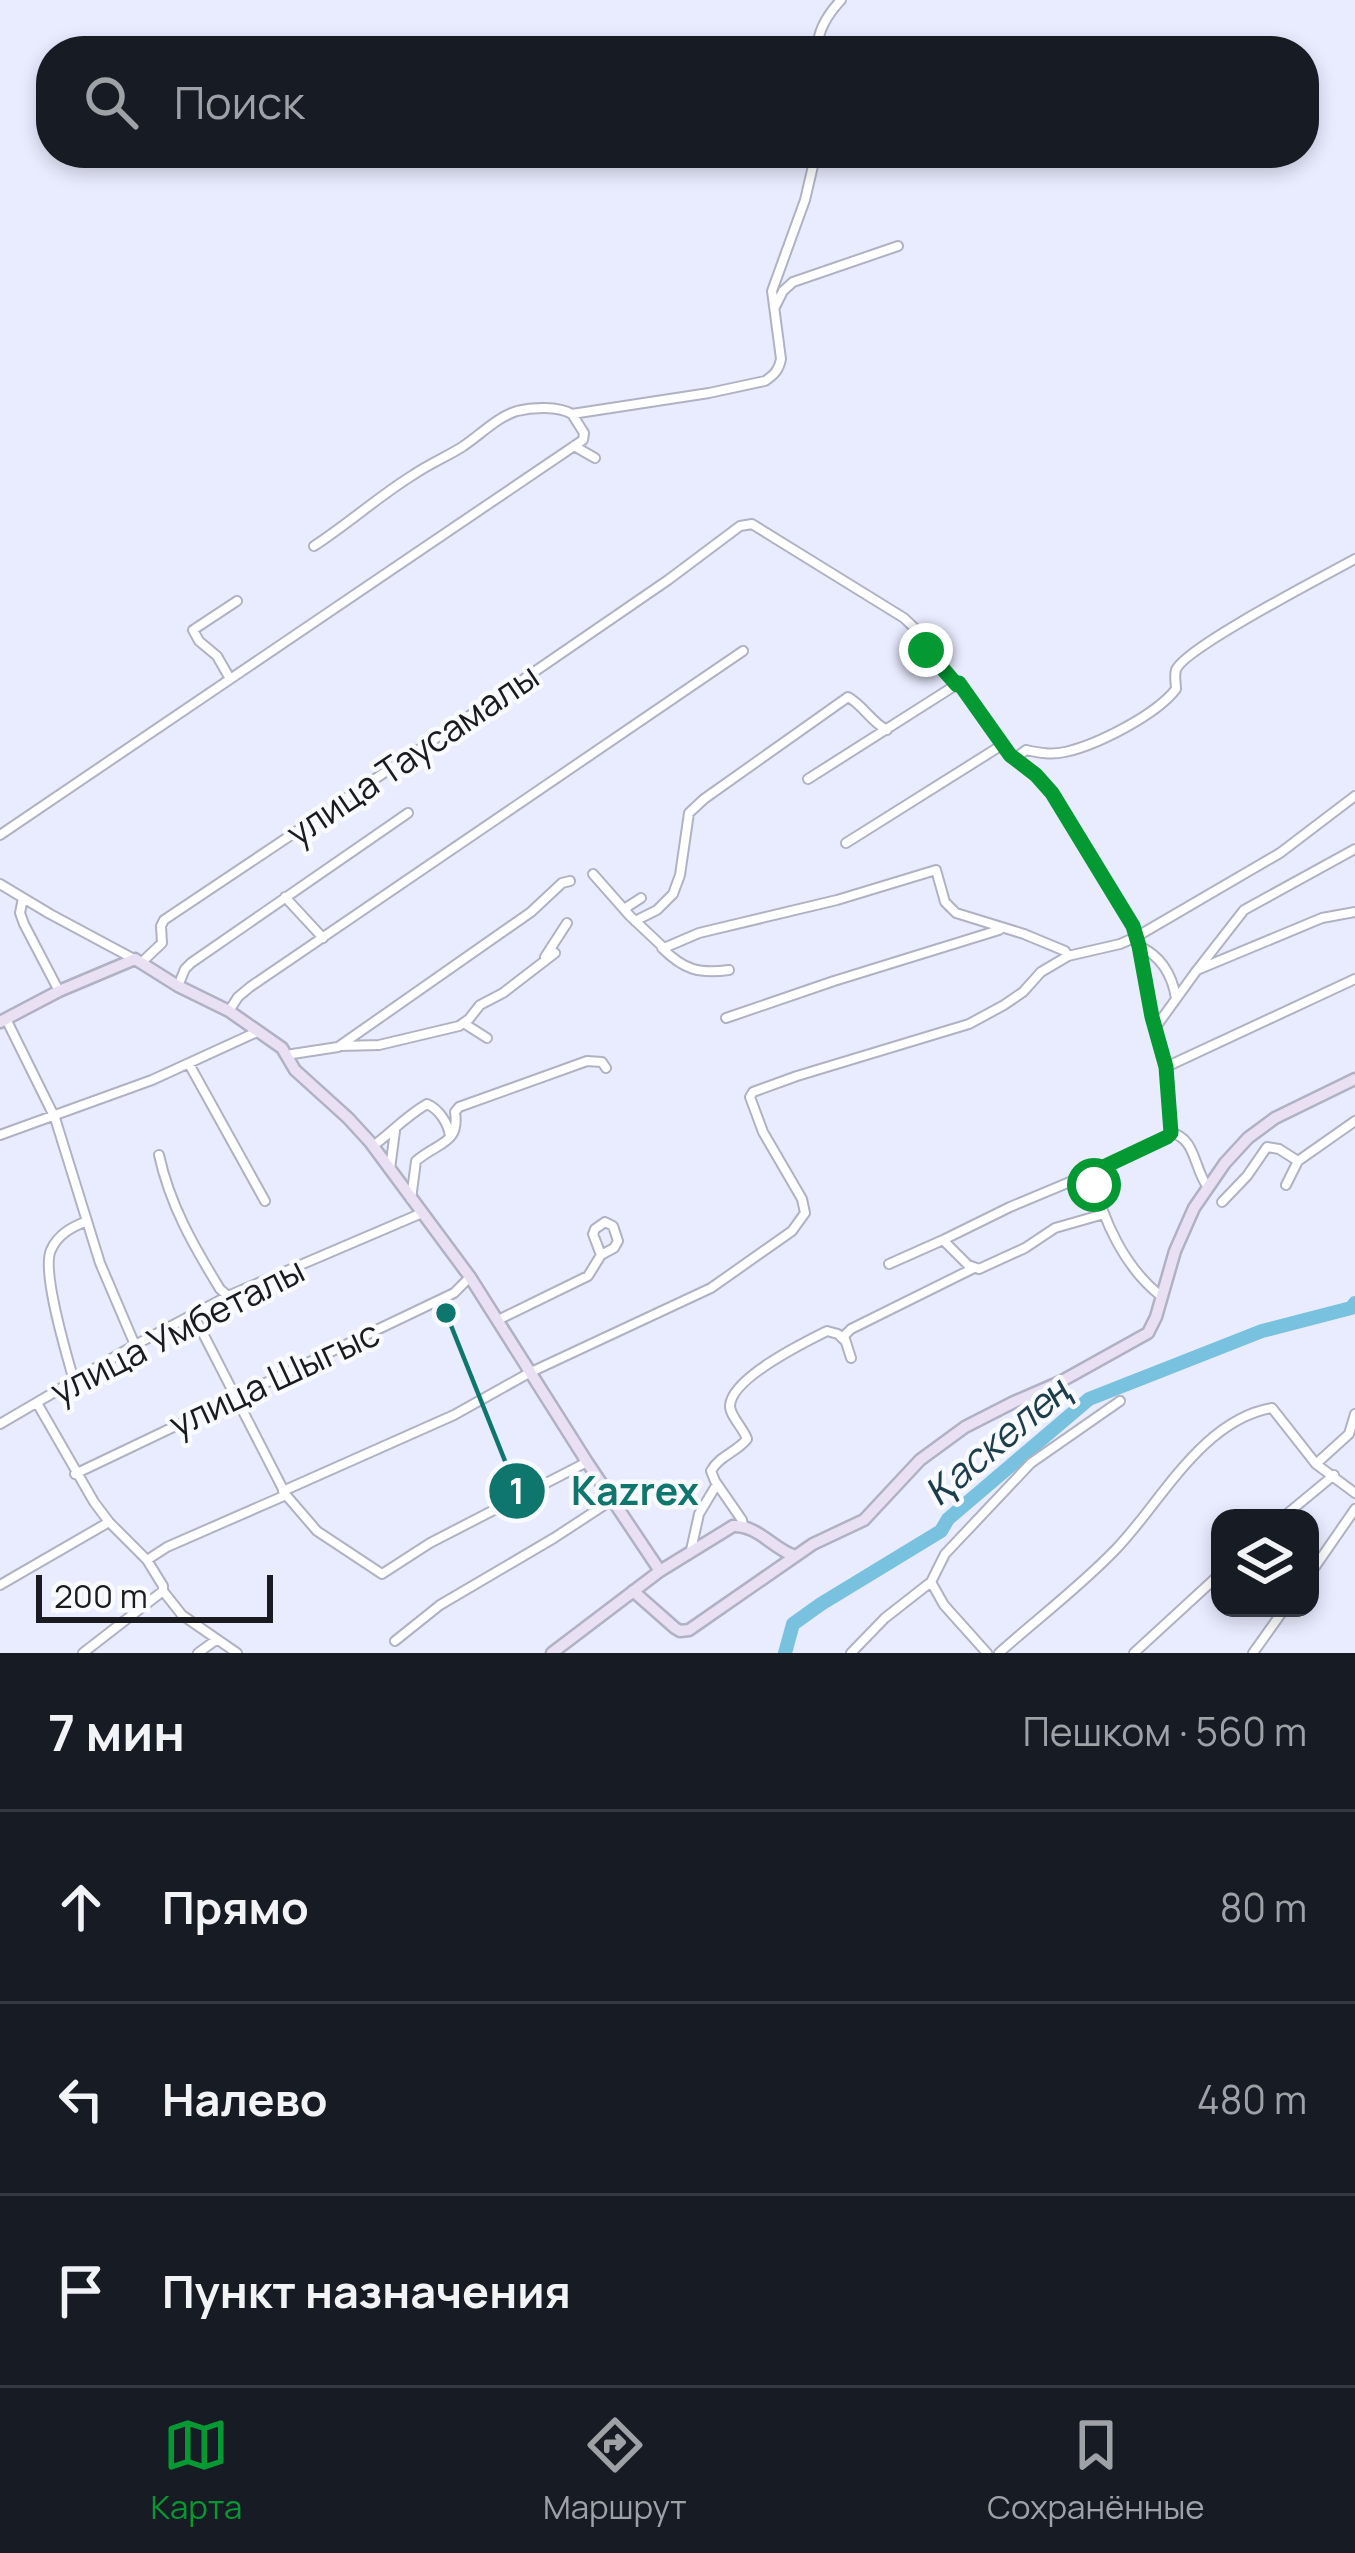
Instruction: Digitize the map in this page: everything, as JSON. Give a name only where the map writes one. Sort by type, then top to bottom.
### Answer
[{"type":"street","points":[[820,36],[841,0]]},
{"type":"street","points":[[572,414],[765,381],[780,367],[772,291],[806,200],[813,168]]},
{"type":"street","points":[[775,308],[793,282],[898,246]]},
{"type":"street","points":[[0,835],[585,436],[565,410],[509,414],[314,546]]},
{"type":"street","points":[[574,446],[595,458]]},
{"type":"street","name":"улица Таусамалы","points":[[138,961],[163,943],[164,920],[502,694],[740,526],[752,524],[917,628],[929,655],[957,685]]},
{"type":"street","points":[[1014,759],[1026,750],[1066,752],[1096,742],[1149,713],[1176,689],[1179,665],[1195,651],[1235,623],[1355,560]]},
{"type":"street","points":[[229,677],[194,630],[237,601]]},
{"type":"street","points":[[229,1011],[250,987],[743,651]]},
{"type":"street","points":[[808,779],[959,683],[1002,745],[1052,793],[1133,926],[1166,1067],[1171,1133]]},
{"type":"street","points":[[635,921],[664,905],[673,894],[693,808],[848,697],[887,730]]},
{"type":"street","points":[[846,843],[1002,745]]},
{"type":"street","points":[[147,1560],[712,1288],[792,1231],[805,1213],[802,1199],[763,1132],[750,1097],[753,1091],[969,1024],[1023,992],[1041,972],[1068,956],[1138,941],[1280,853],[1355,796]]},
{"type":"street","points":[[178,986],[191,963],[408,813]]},
{"type":"street","points":[[1154,1028],[1244,910],[1355,849]]},
{"type":"street","points":[[661,947],[935,870],[947,906],[956,913],[1051,945],[1068,956]]},
{"type":"street","points":[[593,874],[674,960],[706,973],[729,970]]},
{"type":"street","points":[[338,1047],[570,881]]},
{"type":"street","points":[[0,884],[229,1011],[282,1048],[295,1070],[373,1146],[470,1277],[660,1571]]},
{"type":"street","points":[[285,897],[323,938]]},
{"type":"street","points":[[23,898],[24,924],[58,991]]},
{"type":"street","points":[[624,909],[641,898]]},
{"type":"street","points":[[1196,971],[1322,918],[1355,912]]},
{"type":"street","points":[[542,964],[567,923]]},
{"type":"street","points":[[726,1018],[1003,929]]},
{"type":"street","points":[[1138,941],[1164,965],[1176,999]]},
{"type":"street","points":[[285,1055],[379,1045],[469,1023],[480,1006],[555,953]]},
{"type":"street","points":[[135,1345],[100,1263],[55,1118],[3,1020],[58,991],[138,961]]},
{"type":"street","points":[[1166,1067],[1355,979]]},
{"type":"street","points":[[469,1023],[487,1038]]},
{"type":"street","points":[[0,1136],[189,1064],[258,1031]]},
{"type":"street","points":[[411,1200],[416,1161],[450,1138],[458,1126],[455,1114],[460,1107],[587,1061],[602,1062],[606,1068]]},
{"type":"street","points":[[189,1064],[265,1201]]},
{"type":"street","points":[[633,1591],[675,1628],[689,1630],[813,1544],[864,1520],[920,1460],[965,1427],[1148,1333],[1175,1251],[1207,1186],[1248,1138],[1275,1118],[1355,1080]]},
{"type":"street","points":[[373,1146],[427,1104],[448,1126],[450,1138]]},
{"type":"street","points":[[1286,1185],[1298,1161],[1355,1121]]},
{"type":"street","points":[[390,1170],[395,1129]]},
{"type":"street","points":[[889,1264],[1171,1133]]},
{"type":"street","points":[[1171,1133],[1187,1140],[1207,1186]]},
{"type":"street","points":[[1222,1202],[1267,1147],[1298,1161]]},
{"type":"street","points":[[158,1155],[169,1197],[228,1296]]},
{"type":"street","points":[[1097,1170],[1093,1177],[1112,1232],[1142,1279],[1161,1296]]},
{"type":"street","name":"улица Умбеталы","points":[[0,1422],[228,1296],[422,1213]]},
{"type":"street","points":[[844,1340],[851,1329],[1025,1248],[1055,1228],[1104,1214]]},
{"type":"street","points":[[74,1381],[48,1262],[57,1240],[87,1221]]},
{"type":"street","points":[[943,1240],[974,1268]]},
{"type":"street","points":[[498,1320],[578,1282],[602,1255]]},
{"type":"street","name":"улица Шыгыс","points":[[75,1474],[454,1293],[470,1277]]},
{"type":"street","points":[[193,1314],[285,1493],[317,1531],[382,1574],[430,1543],[587,1462]]},
{"type":"street","points":[[743,1526],[711,1471],[747,1439],[730,1408],[740,1387],[782,1355],[827,1330],[844,1340],[851,1358]]},
{"type":"street","points":[[850,1653],[932,1582],[945,1553],[1031,1463],[1120,1401]]},
{"type":"street","points":[[37,1403],[75,1474],[109,1522],[147,1560],[163,1592],[182,1615],[237,1653]]},
{"type":"street","points":[[999,1653],[1115,1550],[1197,1452],[1228,1427],[1260,1410],[1276,1411],[1316,1464],[1355,1493]]},
{"type":"street","points":[[1316,1464],[1352,1434],[1355,1414]]},
{"type":"street","points":[[1293,1509],[1334,1475]]},
{"type":"street","points":[[691,1550],[699,1514],[717,1484]]},
{"type":"street","points":[[395,1641],[440,1605],[612,1500]]},
{"type":"street","points":[[1319,1561],[1355,1509]]},
{"type":"street","points":[[0,1585],[109,1522]]},
{"type":"street","points":[[553,1653],[660,1571],[733,1526],[743,1526],[795,1556]]},
{"type":"street","points":[[932,1582],[944,1605],[987,1653]]},
{"type":"street","points":[[1134,1653],[1211,1582]]},
{"type":"street","points":[[83,1653],[163,1592]]},
{"type":"street","points":[[1253,1653],[1279,1617]]},
{"type":"street","points":[[198,1653],[217,1639]]},
{"type":"waterway","name":"Қаскелең","points":[[785,1653],[793,1624],[941,1531],[948,1519],[1089,1399],[1262,1331],[1351,1308],[1355,1303]]},
{"type":"place","name":"Kazrex","points":[[446,1313]]},
{"type":"route","points":[[926,650],[959,683],[1010,755],[1052,793],[1133,926],[1166,1067],[1171,1133],[1097,1170],[1094,1185]]}]
